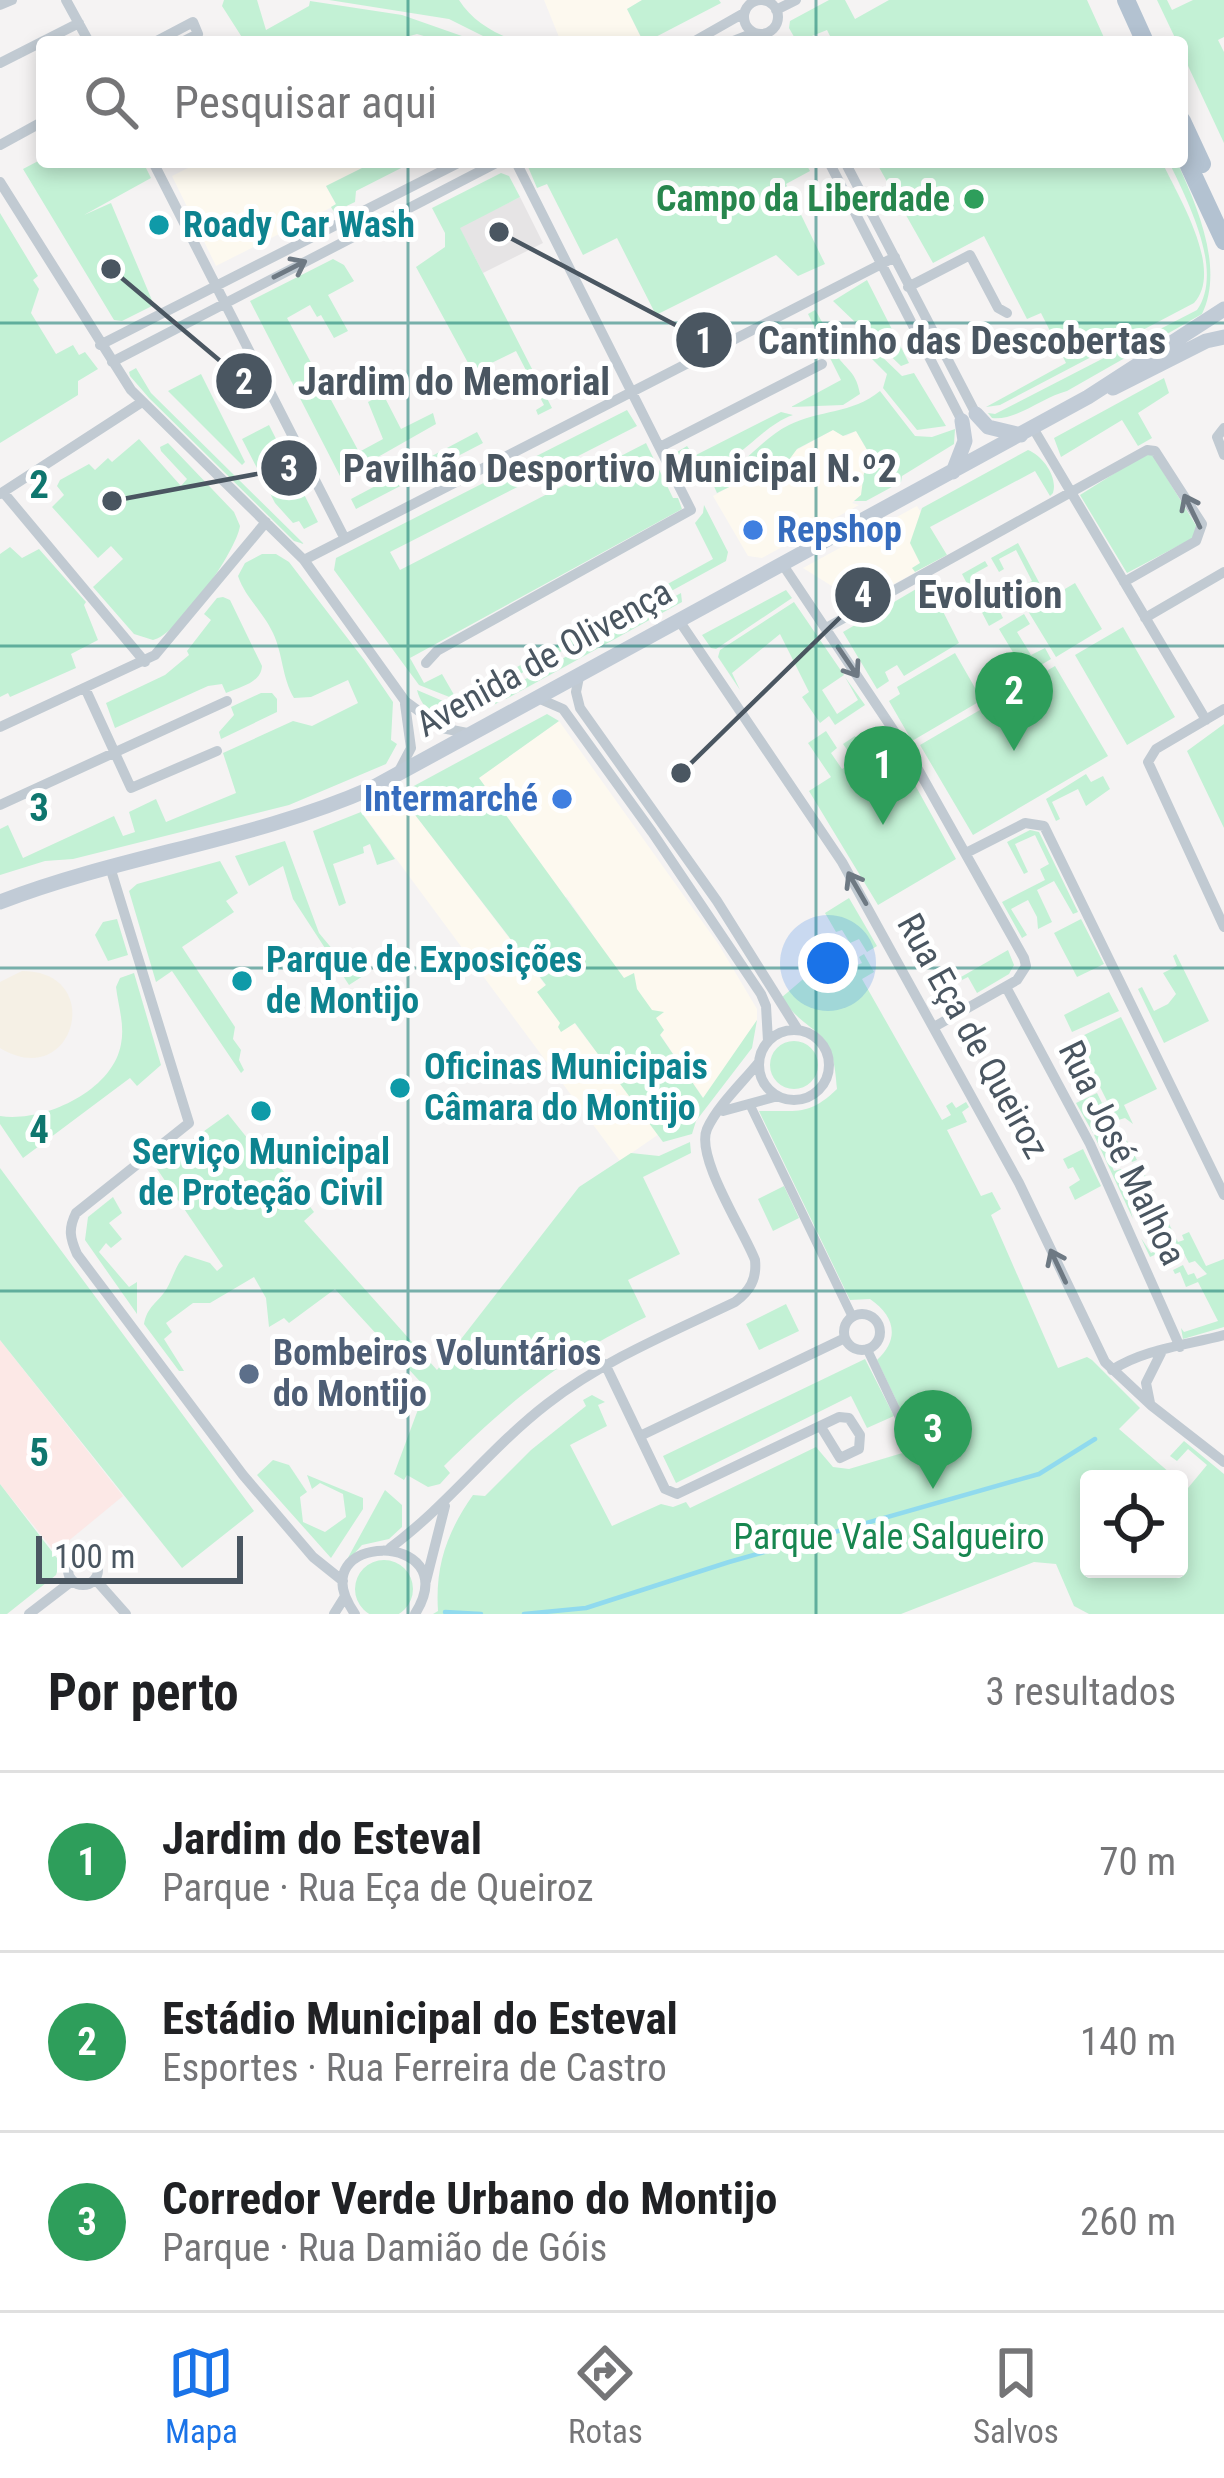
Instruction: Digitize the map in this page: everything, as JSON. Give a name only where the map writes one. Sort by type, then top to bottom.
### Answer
[{"type":"main road","points":[[1112,0],[1129,36]]},
{"type":"main road","points":[[1126,0],[1142,36]]},
{"type":"main road","points":[[1188,135],[1224,212]]},
{"type":"main road","points":[[1188,164],[1224,241]]},
{"type":"main road","name":"Avenida de Olivença","points":[[1088,398],[1224,309]]},
{"type":"main road","name":"Avenida de Olivença","points":[[0,902],[110,867],[262,830],[396,776],[1088,398],[1224,337]]},
{"type":"main road","points":[[953,472],[969,418],[988,427],[1027,431]]},
{"type":"street","points":[[0,5],[12,0]]},
{"type":"street","points":[[66,0],[86,36]]},
{"type":"street","points":[[702,36],[752,3],[763,0],[776,10]]},
{"type":"street","points":[[776,10],[796,0]]},
{"type":"street","points":[[744,8],[745,22],[759,36],[776,25]]},
{"type":"street","points":[[776,10],[781,36]]},
{"type":"street","points":[[52,36],[79,22]]},
{"type":"street","points":[[166,36],[193,22],[198,34],[194,36]]},
{"type":"street","points":[[0,63],[36,44]]},
{"type":"street","points":[[0,145],[36,125]]},
{"type":"street","points":[[156,168],[345,538]]},
{"type":"street","points":[[100,345],[448,168]]},
{"type":"street","points":[[112,362],[486,168]]},
{"type":"street","points":[[426,663],[436,651],[687,515],[690,505],[519,168]]},
{"type":"street","points":[[832,168],[896,293],[969,418]]},
{"type":"street","points":[[848,168],[969,418]]},
{"type":"street","points":[[0,182],[100,345],[142,402],[304,560],[405,700],[442,728],[475,734]]},
{"type":"street","points":[[896,293],[970,255],[998,308],[1007,313]]},
{"type":"street","points":[[304,560],[895,257]]},
{"type":"street","points":[[660,447],[822,364]]},
{"type":"street","points":[[142,402],[2,493],[146,662]]},
{"type":"street","points":[[1221,450],[1217,437],[1224,428]]},
{"type":"street","points":[[1027,431],[1072,494],[1205,720]]},
{"type":"street","points":[[826,628],[1147,450],[1155,451],[1202,524],[1196,541],[1124,583]]},
{"type":"street","points":[[0,727],[146,662],[172,638],[266,522]]},
{"type":"street","points":[[783,565],[910,755],[1024,958],[1023,974],[1006,988],[934,1027]]},
{"type":"street","points":[[1145,618],[1224,572]]},
{"type":"street","name":"Rua Eça de Queiroz","points":[[680,622],[842,862],[1019,1183],[1096,1346],[1112,1370],[1224,1462]]},
{"type":"street","points":[[579,677],[580,708],[716,901],[798,1030]]},
{"type":"street","points":[[85,688],[131,788],[217,751]]},
{"type":"street","points":[[390,1548],[446,1503],[512,1433],[605,1364],[735,1302],[752,1286],[756,1273],[755,1260],[705,1144],[710,1123],[759,1062],[768,1041],[766,1006],[731,946],[563,709],[540,699]]},
{"type":"street","points":[[396,776],[411,748],[405,700]]},
{"type":"street","points":[[0,805],[227,701]]},
{"type":"street","points":[[1224,709],[1156,749],[1150,754],[1148,770],[1224,927]]},
{"type":"street","points":[[966,854],[1024,823],[1044,826],[1224,1195]]},
{"type":"street","points":[[110,867],[189,1124],[76,1213],[71,1240],[243,1475],[313,1557],[344,1581]]},
{"type":"street","name":"Rua José Malhoa","points":[[1006,988],[1090,1144],[1180,1347]]},
{"type":"street","points":[[759,1062],[763,1082],[789,1100],[810,1096],[826,1081],[829,1058],[818,1039],[787,1030],[768,1041]]},
{"type":"street","points":[[720,1112],[778,1096]]},
{"type":"street","points":[[751,1107],[852,1316]]},
{"type":"street","points":[[864,1313],[879,1324],[878,1341],[867,1349],[852,1347],[845,1338],[845,1326],[852,1316],[864,1313]]},
{"type":"street","points":[[1112,1370],[1144,1353],[1161,1353],[1224,1335]]},
{"type":"street","points":[[640,1436],[845,1338]]},
{"type":"street","points":[[867,1349],[914,1448]]},
{"type":"street","points":[[1152,1406],[1146,1383],[1161,1353]]},
{"type":"street","points":[[605,1364],[665,1489],[677,1494],[821,1427]]},
{"type":"street","points":[[415,1614],[446,1503]]},
{"type":"street","points":[[334,1614],[344,1598],[344,1581],[355,1559],[377,1548],[390,1548],[418,1567],[427,1614]]},
{"type":"street","points":[[72,1581],[70,1563],[81,1555],[98,1565],[95,1579]]},
{"type":"street","points":[[72,1581],[81,1586],[95,1579]]},
{"type":"street","points":[[95,1579],[126,1614]]},
{"type":"street","points":[[29,1614],[72,1581]]},
{"type":"street","points":[[344,1598],[355,1614]]},
{"type":"shaded area","points":[[544,0],[642,0],[627,9],[640,36],[559,36]]},
{"type":"shaded area","points":[[188,168],[362,168],[326,186],[336,205],[216,266],[172,176]]},
{"type":"shaded area","points":[[520,197],[543,243],[483,273],[459,227]]},
{"type":"shaded area","points":[[833,430],[846,436],[856,431],[876,466],[864,473],[861,495],[852,503],[859,505],[762,558],[748,556],[713,496]]},
{"type":"shaded area","points":[[917,506],[947,555],[859,603],[803,568]]},
{"type":"shaded area","name":"Intermarché","points":[[559,721],[719,945],[757,1009],[757,1020],[704,1099],[567,897],[563,898],[478,778]]},
{"type":"shaded area","points":[[399,794],[659,1134],[620,1161],[363,814]]},
{"type":"shaded area","points":[[0,1340],[123,1496],[55,1552],[0,1484]]},
{"type":"green space","points":[[224,0],[257,0],[266,30],[309,6],[310,1],[402,15],[462,36],[241,36],[222,6]]},
{"type":"green space","points":[[329,0],[459,0],[485,26],[505,36],[483,36],[449,19]]},
{"type":"green space","points":[[642,0],[721,3],[658,36],[640,36],[627,9]]},
{"type":"green space","points":[[829,0],[845,0],[855,19],[889,0],[1087,0],[1103,36],[830,36],[827,30],[794,36],[790,21]]},
{"type":"green space","points":[[1157,0],[1167,0],[1172,10],[1193,0],[1224,0],[1224,37],[1218,40],[1224,52],[1224,143],[1188,66],[1188,36],[1174,36]]},
{"type":"green space","points":[[36,162],[36,168],[146,168],[151,178],[84,215],[111,203],[154,305],[122,321],[114,320],[23,169]]},
{"type":"green space","points":[[362,168],[401,168],[356,191],[355,202],[334,212],[331,207],[336,204],[326,186]]},
{"type":"green space","points":[[529,168],[808,168],[786,184],[825,264],[798,276],[776,255],[656,315],[617,238],[583,255],[547,184],[537,188]]},
{"type":"green space","points":[[879,168],[1165,168],[1196,234],[1204,272],[1194,303],[1000,405],[986,407],[1066,363],[1041,313],[1027,319],[984,236],[933,263]]},
{"type":"green space","points":[[1172,168],[1180,168],[1206,238],[1210,278],[1202,314],[1067,391],[1010,416],[992,418],[988,413],[995,414],[1197,310],[1207,276],[1194,217]]},
{"type":"green space","points":[[501,173],[509,176],[520,197],[460,228],[552,408],[538,415],[536,410],[544,405],[516,351],[473,372],[416,267],[445,247],[445,233],[432,208]]},
{"type":"green space","points":[[0,213],[38,276],[33,280],[39,289],[31,313],[56,354],[73,345],[98,369],[78,381],[78,395],[0,443]]},
{"type":"green space","points":[[333,259],[344,265],[354,281],[328,295],[348,331],[334,338],[310,305],[287,318],[359,452],[383,439],[368,402],[383,394],[401,429],[433,413],[436,424],[341,478],[250,301]]},
{"type":"green space","points":[[867,280],[909,363],[901,366],[833,301]]},
{"type":"green space","points":[[815,310],[860,394],[843,405],[791,407],[841,380],[808,314]]},
{"type":"green space","points":[[874,349],[902,376],[914,373],[946,426],[917,430],[883,388],[887,374],[872,359]]},
{"type":"green space","points":[[136,368],[151,393],[304,544],[294,541],[149,398],[130,376]]},
{"type":"green space","points":[[201,374],[245,462],[242,465],[168,391]]},
{"type":"green space","points":[[1164,378],[1169,393],[1138,413],[1152,438],[1138,446],[1122,420],[1061,457],[1054,438]]},
{"type":"green space","points":[[880,391],[915,436],[932,437],[955,429],[954,444],[902,476],[901,482],[866,501],[854,501],[861,495],[864,473],[876,465],[856,431],[843,436],[833,430],[797,449],[786,464],[717,493],[715,478],[782,429],[858,404]]},
{"type":"green space","points":[[627,410],[637,426],[390,552],[400,570],[646,443],[673,498],[678,498],[682,509],[410,658],[424,683],[442,674],[457,700],[419,685],[334,570],[336,558]]},
{"type":"green space","points":[[781,412],[793,415],[715,466],[684,464],[677,452],[687,446],[694,456]]},
{"type":"green space","points":[[269,425],[318,522],[304,529],[275,503],[242,439]]},
{"type":"green space","points":[[477,432],[483,443],[356,509],[351,499]]},
{"type":"green space","points":[[139,439],[181,486],[187,479],[161,451],[168,443],[234,512],[240,526],[204,591],[177,624],[153,640],[134,634],[93,587],[123,559],[111,546],[98,558],[52,507],[64,495],[57,486],[60,480],[89,464],[95,470],[108,458],[112,462]]},
{"type":"green space","points":[[1028,450],[1048,468],[1053,493],[1050,496],[1035,471],[930,527],[947,555],[915,572],[912,568],[920,563],[910,543],[922,508]]},
{"type":"green space","points":[[1152,454],[1197,527],[1193,538],[1127,573],[1080,495]]},
{"type":"green space","points":[[704,505],[728,552],[726,561],[489,691],[457,700],[713,559],[695,523]]},
{"type":"green space","points":[[1018,543],[1041,586],[1012,596],[1014,602],[999,610],[1003,618],[989,626],[962,574],[985,561],[988,566],[972,575],[987,601],[1002,593],[998,585],[1009,579],[1015,590],[1032,581],[1016,550],[999,559],[1004,569],[999,572],[991,558]]},
{"type":"green space","points":[[10,547],[22,558],[39,549],[86,602],[98,640],[71,654],[76,668],[0,697],[0,554]]},
{"type":"green space","points":[[262,554],[276,554],[289,562],[393,702],[391,740],[397,744],[386,764],[289,805],[0,875],[0,829],[8,825],[23,858],[114,816],[123,836],[135,832],[129,812],[156,799],[166,822],[236,793],[223,753],[293,721],[312,726],[358,703],[348,680],[311,697],[294,698],[273,633],[238,576],[245,563]]},
{"type":"green space","points":[[928,582],[959,643],[904,676],[897,665],[885,672],[889,681],[877,689],[843,632]]},
{"type":"green space","points":[[1075,583],[1102,629],[1056,657],[1028,611]]},
{"type":"green space","points":[[786,590],[792,598],[716,649],[702,635]]},
{"type":"green space","points":[[681,593],[682,602],[506,699],[502,692]]},
{"type":"green space","points":[[223,597],[230,600],[262,666],[258,677],[226,693],[222,684],[208,686],[115,728],[106,703],[165,675],[189,655],[187,651],[211,620],[204,614]]},
{"type":"green space","points":[[794,602],[844,675],[822,690],[837,714],[858,700],[845,677],[865,705],[835,725],[829,716],[820,723],[802,697],[809,692],[780,634],[732,673],[740,690],[718,657],[720,650]]},
{"type":"green space","points":[[1024,614],[1030,624],[1017,632],[1031,655],[1045,648],[1051,659],[1026,674],[999,629]]},
{"type":"green space","points":[[1123,627],[1175,717],[1127,745],[1075,655]]},
{"type":"green space","points":[[955,653],[982,700],[912,741],[889,701],[900,694],[897,687]]},
{"type":"green space","points":[[1055,666],[1108,756],[973,835],[920,745]]},
{"type":"green space","points":[[417,690],[457,707],[498,694],[502,700],[453,718],[431,712]]},
{"type":"green space","points":[[272,693],[277,712],[221,739],[219,732],[234,715],[231,707]]},
{"type":"green space","points":[[547,714],[559,721],[479,778],[624,978],[634,973],[637,989],[652,1010],[664,1012],[656,1018],[664,1030],[660,1035],[703,1098],[757,1020],[752,1048],[696,1121],[692,1134],[663,1142],[575,1023],[561,1032],[560,1023],[537,992],[546,985],[399,794]]},
{"type":"green space","points":[[1224,724],[1224,828],[1187,751]]},
{"type":"green space","points":[[826,731],[837,748],[831,753],[842,769],[855,761],[843,744],[855,736],[874,772],[899,756],[956,859],[878,905],[809,791],[831,777],[808,743]]},
{"type":"green space","points":[[1086,774],[1091,782],[1103,776],[1110,789],[1086,806],[1078,789],[1052,802],[1060,819],[1056,821],[1046,799]]},
{"type":"green space","points":[[361,812],[395,859],[377,865],[370,844],[363,847],[364,853],[333,864],[346,903],[339,906],[313,831]]},
{"type":"green space","points":[[1030,830],[1039,832],[1078,912],[1073,914],[1054,881],[1037,890],[1052,922],[1038,929],[1028,900],[1011,909],[1027,935],[1022,938],[1002,902],[1045,880],[1040,869],[1049,864],[1035,835],[1015,844],[1028,872],[1024,874],[1007,842]]},
{"type":"green space","points":[[285,841],[319,933],[353,974],[363,976],[349,985],[293,899],[283,866],[249,886],[235,856]]},
{"type":"green space","points":[[220,861],[238,893],[226,901],[234,912],[182,947],[235,1027],[241,1073],[172,971],[156,982],[129,891],[137,884]]},
{"type":"green space","points":[[849,898],[877,946],[867,952],[859,939],[850,943],[842,930],[836,932],[825,913]]},
{"type":"green space","points":[[117,919],[128,955],[108,961],[95,935],[103,922]]},
{"type":"green space","points":[[1081,919],[1104,964],[1077,977],[1054,933]]},
{"type":"green space","name":"Parque Vale Salgueiro","points":[[843,945],[855,966],[862,963],[859,957],[864,954],[874,972],[862,979],[942,1120],[951,1115],[946,1106],[952,1102],[956,1108],[966,1102],[969,1107],[962,1112],[967,1122],[947,1130],[981,1196],[992,1192],[1001,1209],[991,1215],[1058,1368],[1087,1357],[1140,1408],[1119,1429],[1167,1470],[1080,1470],[1080,1578],[1188,1578],[1188,1488],[1207,1465],[1188,1449],[1177,1461],[1170,1456],[1184,1441],[1224,1474],[1224,1614],[1089,1614],[1074,1606],[1056,1564],[1034,1562],[901,1614],[433,1614],[438,1611],[445,1550],[473,1495],[485,1496],[531,1450],[586,1406],[583,1400],[592,1395],[605,1402],[598,1405],[607,1426],[570,1445],[612,1526],[661,1504],[673,1507],[686,1502],[690,1508],[816,1447],[833,1467],[849,1469],[919,1448],[877,1360],[889,1344],[889,1320],[870,1299],[850,1300],[759,1111],[809,1108],[837,1089],[826,1042],[781,998]]},
{"type":"green space","points":[[1008,950],[1014,965],[1009,974],[977,993],[968,977],[962,980],[961,977]]},
{"type":"green space","points":[[1176,954],[1209,1021],[1164,1043],[1138,989],[1142,987],[1154,1011],[1168,1004],[1176,994],[1163,973],[1177,966]]},
{"type":"green space","points":[[134,973],[161,1065],[137,1086],[130,1078],[23,1158],[0,1124],[0,1116],[55,1109],[105,1076],[122,1037],[116,987],[120,978]]},
{"type":"green space","points":[[1109,992],[1119,1011],[1072,1032],[1064,1015]]},
{"type":"green space","points":[[1121,1017],[1157,1089],[1124,1105],[1133,1124],[1125,1118],[1115,1121],[1105,1104],[1087,1114],[1093,1133],[1076,1103],[1097,1093],[1102,1103],[1107,1101],[1076,1039]]},
{"type":"green space","points":[[794,1041],[811,1048],[818,1065],[811,1082],[794,1089],[777,1082],[770,1065],[777,1048]]},
{"type":"green space","points":[[228,1114],[256,1149],[269,1152],[314,1212],[304,1221],[437,1370],[579,1187],[631,1153],[659,1156],[690,1142],[691,1153],[643,1177],[680,1254],[628,1280],[646,1317],[588,1348],[515,1401],[444,1466],[450,1473],[440,1484],[428,1487],[407,1475],[404,1480],[394,1474],[426,1388],[335,1289],[289,1323],[284,1318],[269,1327],[266,1298],[254,1277],[210,1303],[193,1303],[166,1323],[172,1332],[164,1339],[184,1371],[179,1371],[144,1324],[185,1255],[210,1263],[217,1271],[223,1266],[155,1166]]},
{"type":"green space","points":[[1102,1131],[1105,1136],[1114,1132],[1118,1140],[1125,1137],[1137,1160],[1132,1162],[1124,1144],[1106,1152],[1114,1171],[1124,1173],[1140,1165],[1148,1181],[1141,1184],[1136,1173],[1118,1181],[1125,1197],[1150,1186],[1156,1197],[1149,1200],[1145,1195],[1128,1202],[1133,1219],[1094,1135]]},
{"type":"green space","points":[[1083,1149],[1101,1186],[1075,1200],[1069,1187],[1080,1180],[1063,1159]]},
{"type":"green space","points":[[0,1168],[254,1511],[182,1568],[0,1340]]},
{"type":"green space","points":[[784,1186],[799,1218],[773,1231],[758,1199]]},
{"type":"green space","points":[[113,1197],[122,1213],[109,1223],[122,1239],[111,1248],[106,1243],[99,1252],[129,1287],[137,1282],[137,1314],[85,1240],[88,1217]]},
{"type":"green space","points":[[1160,1206],[1178,1242],[1189,1232],[1206,1266],[1224,1259],[1224,1327],[1183,1339],[1181,1328],[1184,1332],[1218,1321],[1198,1282],[1186,1287],[1180,1272],[1175,1274],[1173,1270],[1183,1265],[1197,1279],[1207,1274],[1195,1261],[1189,1263],[1179,1244],[1150,1257],[1141,1238],[1151,1253],[1169,1245],[1167,1227],[1158,1230],[1150,1211]]},
{"type":"green space","points":[[786,1304],[799,1331],[759,1350],[746,1324]]},
{"type":"green space","points":[[865,1359],[894,1416],[867,1428],[851,1396],[676,1483],[663,1456]]},
{"type":"green space","points":[[273,1460],[289,1465],[307,1492],[300,1497],[303,1522],[325,1532],[346,1517],[343,1494],[320,1483],[312,1489],[307,1475],[363,1498],[363,1509],[331,1558],[257,1475]]},
{"type":"green space","points":[[0,1484],[60,1562],[56,1575],[7,1614],[0,1614]]},
{"type":"green space","points":[[385,1490],[402,1505],[402,1527],[389,1539],[362,1545],[344,1565]]},
{"type":"green space","points":[[373,1562],[395,1562],[411,1578],[411,1600],[398,1614],[370,1614],[357,1600],[357,1578]]},
{"type":"sand","points":[[22,971],[48,976],[65,989],[72,1007],[71,1026],[62,1043],[47,1055],[26,1058],[0,1048],[0,982]]},
{"type":"waterway","points":[[524,1614],[586,1608],[1039,1474],[1095,1439]]},
{"type":"waterway","points":[[445,1612],[481,1614]]},
{"type":"place","name":"Campo da Liberdade","points":[[974,199]]},
{"type":"place","name":"Roady Car Wash","points":[[159,225]]},
{"type":"place","name":"Cantinho das Descobertas","points":[[499,232]]},
{"type":"place","name":"Jardim do Memorial","points":[[111,269]]},
{"type":"place","name":"Pavilhão Desportivo Municipal N.º2","points":[[112,501]]},
{"type":"place","name":"Repshop","points":[[753,530]]},
{"type":"place","name":"Estádio Municipal do Esteval","points":[[1014,751]]},
{"type":"place","name":"Evolution","points":[[681,773]]},
{"type":"place","name":"Intermarché","points":[[562,799]]},
{"type":"place","name":"Jardim do Esteval","points":[[883,825]]},
{"type":"place","name":"Parque de Exposições de Montijo","points":[[242,981]]},
{"type":"place","name":"Oficinas Municipais Câmara do Montijo","points":[[400,1088]]},
{"type":"place","name":"Serviço Municipal de Proteção Civil","points":[[261,1111]]},
{"type":"place","name":"Bombeiros Voluntários do Montijo","points":[[249,1374]]},
{"type":"place","name":"Corredor Verde Urbano do Montijo","points":[[933,1489]]}]
